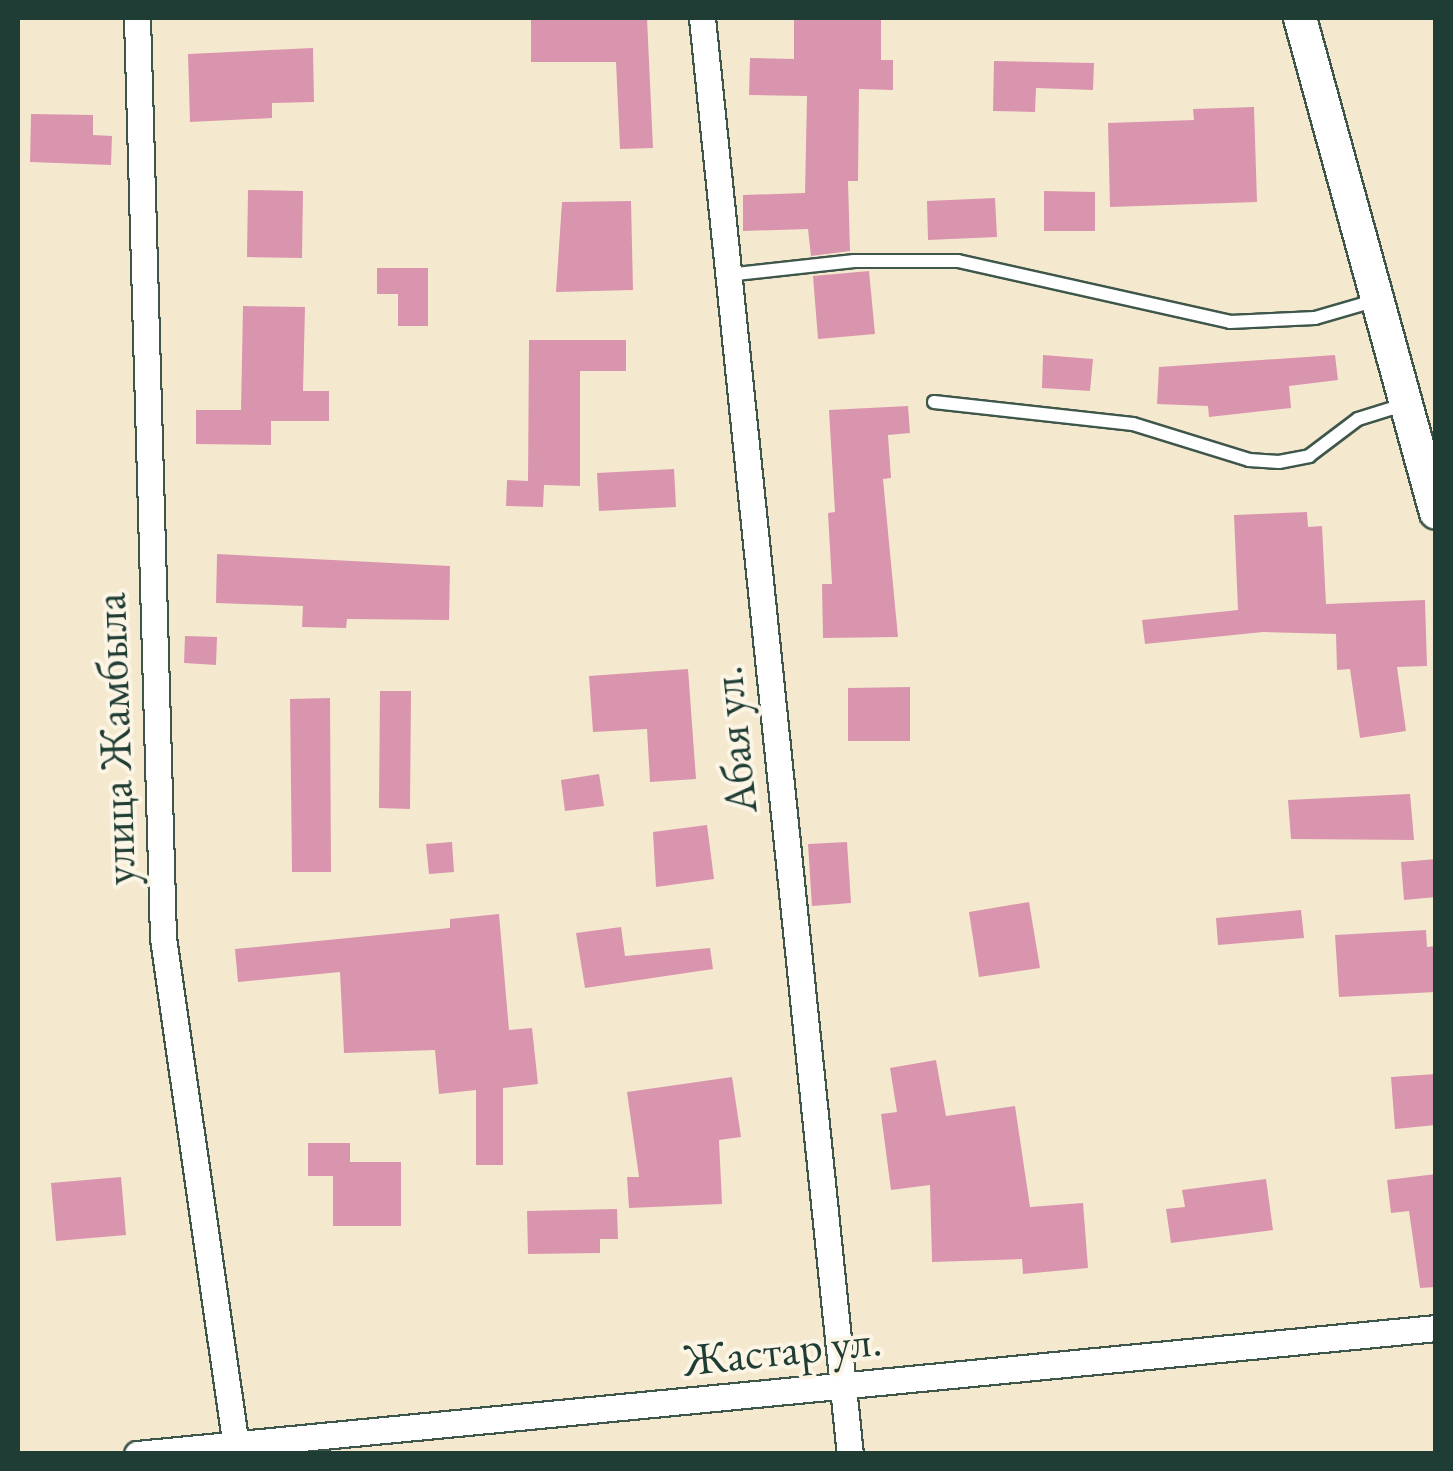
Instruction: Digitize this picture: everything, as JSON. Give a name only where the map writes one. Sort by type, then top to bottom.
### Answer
[{"type":"street","name":"улица Жамбыла","points":[[138,18],[163,938],[236,1450]]},
{"type":"street","name":"Абая ул.","points":[[702,18],[850,1454]]},
{"type":"street","points":[[1300,18],[1436,513]]},
{"type":"street","name":"Жастар ул.","points":[[137,1454],[236,1450],[1436,1328]]},
{"type":"lane","points":[[728,275],[854,261],[958,261],[1230,322],[1315,318],[1378,300]]},
{"type":"lane","points":[[934,402],[1133,424],[1249,460],[1279,462],[1309,456],[1358,419],[1406,404]]},
{"type":"building","points":[[531,18],[647,18],[653,148],[620,149],[616,62],[531,62]]},
{"type":"building","points":[[794,18],[881,18],[881,60],[893,60],[893,90],[859,89],[858,181],[848,181],[850,251],[811,256],[808,229],[743,231],[743,195],[805,193],[807,96],[749,95],[750,58],[794,59]]},
{"type":"building","points":[[313,48],[314,102],[272,103],[272,118],[190,122],[188,54]]},
{"type":"building","points":[[994,61],[1094,63],[1093,90],[1036,88],[1035,112],[993,111]]},
{"type":"building","points":[[1254,107],[1257,202],[1110,207],[1108,123],[1194,120],[1193,109]]},
{"type":"building","points":[[31,114],[93,115],[93,135],[112,136],[111,165],[30,162]]},
{"type":"building","points":[[248,190],[303,191],[302,258],[247,257]]},
{"type":"building","points":[[1044,191],[1095,192],[1095,231],[1044,231]]},
{"type":"building","points":[[995,198],[997,237],[928,240],[927,201]]},
{"type":"building","points":[[631,201],[633,290],[556,292],[562,202]]},
{"type":"building","points":[[377,268],[428,268],[428,326],[398,326],[398,294],[377,294]]},
{"type":"building","points":[[869,271],[875,334],[818,339],[813,276]]},
{"type":"building","points":[[243,306],[305,307],[303,391],[329,391],[329,421],[271,421],[271,445],[196,444],[196,410],[241,410]]},
{"type":"building","points":[[529,340],[626,340],[626,371],[580,371],[580,486],[544,485],[543,507],[506,506],[507,480],[528,481]]},
{"type":"building","points":[[1043,355],[1093,359],[1090,391],[1042,388]]},
{"type":"building","points":[[1335,355],[1338,380],[1289,386],[1291,408],[1209,417],[1208,406],[1157,404],[1159,367]]},
{"type":"building","points":[[908,406],[910,433],[888,435],[891,478],[883,479],[898,637],[823,638],[822,584],[832,584],[828,513],[835,512],[829,410]]},
{"type":"building","points":[[674,469],[676,507],[599,511],[597,473]]},
{"type":"building","points":[[1307,512],[1308,527],[1322,526],[1326,604],[1425,600],[1427,666],[1397,667],[1406,731],[1360,738],[1350,669],[1337,670],[1336,634],[1263,632],[1145,644],[1142,620],[1238,610],[1234,515]]},
{"type":"building","points":[[217,554],[450,566],[449,620],[347,619],[346,628],[302,627],[303,606],[216,603]]},
{"type":"building","points":[[185,636],[217,637],[216,665],[184,663]]},
{"type":"building","points":[[688,669],[696,779],[650,782],[647,729],[593,732],[589,676]]},
{"type":"building","points":[[910,687],[910,741],[848,741],[848,688]]},
{"type":"building","points":[[380,691],[411,691],[410,809],[379,808]]},
{"type":"building","points":[[330,698],[331,872],[292,872],[290,699]]},
{"type":"building","points":[[599,774],[604,806],[565,811],[561,780]]},
{"type":"building","points":[[1410,794],[1414,840],[1291,839],[1288,800]]},
{"type":"building","points":[[707,825],[714,879],[656,887],[653,832]]},
{"type":"building","points":[[452,842],[454,872],[429,874],[426,844]]},
{"type":"building","points":[[847,842],[851,903],[812,906],[808,844]]},
{"type":"building","points":[[1436,859],[1436,897],[1404,900],[1401,862]]},
{"type":"building","points":[[1029,902],[1040,968],[979,977],[969,912]]},
{"type":"building","points":[[1301,910],[1304,938],[1218,945],[1216,918]]},
{"type":"building","points":[[499,914],[509,1030],[532,1028],[538,1084],[503,1088],[503,1165],[476,1165],[476,1090],[439,1094],[435,1050],[344,1053],[340,972],[238,982],[235,949],[450,928],[450,919]]},
{"type":"building","points":[[621,927],[625,956],[710,948],[713,969],[585,988],[576,933]]},
{"type":"building","points":[[1426,930],[1427,947],[1436,946],[1436,992],[1339,997],[1335,935]]},
{"type":"building","points":[[936,1060],[946,1116],[1015,1106],[1030,1207],[1083,1203],[1088,1268],[1023,1274],[1022,1259],[932,1262],[930,1185],[891,1190],[881,1114],[897,1112],[890,1068]]},
{"type":"building","points":[[1436,1074],[1436,1125],[1395,1129],[1391,1077]]},
{"type":"building","points":[[732,1077],[741,1137],[719,1140],[722,1204],[629,1208],[627,1177],[639,1177],[627,1092]]},
{"type":"building","points":[[308,1143],[350,1143],[350,1162],[401,1162],[401,1226],[333,1226],[333,1176],[308,1176]]},
{"type":"building","points":[[1436,1174],[1436,1287],[1420,1288],[1409,1211],[1391,1213],[1387,1180]]},
{"type":"building","points":[[121,1177],[126,1235],[56,1241],[51,1183]]},
{"type":"building","points":[[1266,1179],[1273,1230],[1171,1243],[1166,1209],[1185,1207],[1182,1190]]},
{"type":"building","points":[[617,1209],[618,1239],[600,1239],[600,1253],[528,1254],[527,1211]]}]
